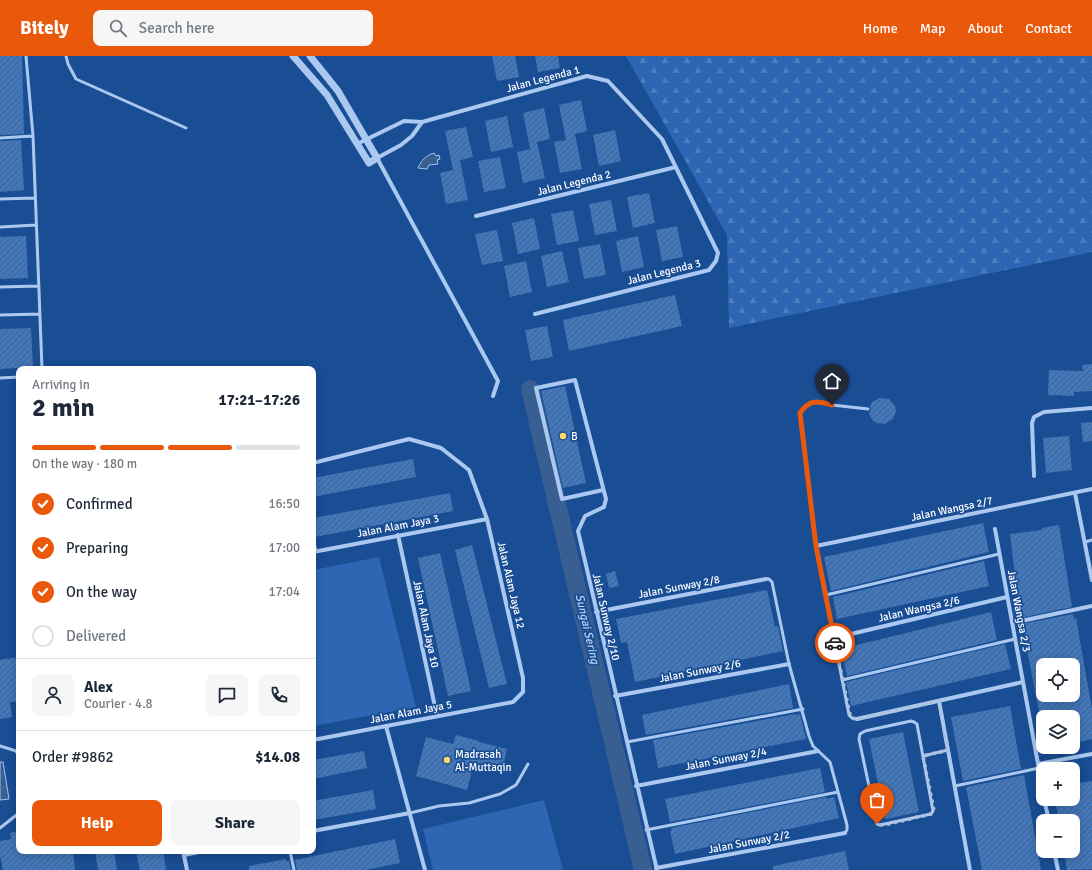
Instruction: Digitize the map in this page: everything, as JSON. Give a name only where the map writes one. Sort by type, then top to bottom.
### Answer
[{"type":"street","points":[[293,56],[327,96],[369,163],[401,145],[412,136],[422,122]]},
{"type":"street","points":[[310,56],[338,91],[377,158],[498,381],[494,396]]},
{"type":"street","name":"Jalan Legenda 1","points":[[357,144],[404,121],[422,122],[587,76],[608,81],[662,139],[676,167]]},
{"type":"street","name":"Jalan Legenda 2","points":[[476,216],[676,167]]},
{"type":"street","name":"Jalan Legenda 3","points":[[535,314],[709,270],[716,261],[718,253],[676,167]]},
{"type":"street","name":"Jalan Sunway 2/10","points":[[602,490],[562,499],[536,388],[575,380],[602,490],[606,499],[604,507],[585,516],[578,531],[656,869]]},
{"type":"street","points":[[1034,476],[1032,424],[1034,416],[1044,412],[1092,408]]},
{"type":"street","name":"Jalan Alam Jaya 12","points":[[316,461],[409,439],[440,448],[469,470],[487,519],[524,678],[523,692],[512,702]]},
{"type":"street","name":"Jalan Wangsa 2/7","points":[[816,546],[1092,489]]},
{"type":"street","points":[[1076,493],[1092,580]]},
{"type":"street","name":"Jalan Alam Jaya 3","points":[[316,551],[487,519]]},
{"type":"street","name":"Jalan Wangsa 2/3","points":[[995,529],[1037,762]]},
{"type":"street","name":"Jalan Alam Jaya 10","points":[[398,535],[437,716]]},
{"type":"street","name":"Jalan Sunway 2/8","points":[[596,612],[766,578]]},
{"type":"street","name":"Jalan Wangsa 2/6","points":[[834,638],[1007,597]]},
{"type":"street","points":[[1012,623],[1092,606]]},
{"type":"street","name":"Jalan Sunway 2/6","points":[[615,696],[789,664]]},
{"type":"street","points":[[857,719],[1023,682]]},
{"type":"street","points":[[939,701],[970,870]]},
{"type":"street","name":"Jalan Alam Jaya 5","points":[[316,739],[512,702]]},
{"type":"street","points":[[386,726],[425,870]]},
{"type":"street","name":"Jalan Sunway 2/4","points":[[636,786],[818,751]]},
{"type":"street","points":[[1056,762],[1092,754]]},
{"type":"street","points":[[316,830],[410,813]]},
{"type":"street","name":"Jalan Sunway 2/2","points":[[656,869],[845,833]]},
{"type":"street","points":[[184,854],[187,870]]},
{"type":"street","points":[[1055,858],[1058,870]]},
{"type":"lane","points":[[26,56],[33,136],[42,366]]},
{"type":"lane","points":[[66,56],[68,64],[76,79],[186,128]]},
{"type":"lane","points":[[0,138],[33,136]]},
{"type":"lane","points":[[0,199],[35,198]]},
{"type":"lane","points":[[0,227],[36,225]]},
{"type":"lane","points":[[0,287],[38,286]]},
{"type":"lane","points":[[0,315],[40,314]]},
{"type":"lane","points":[[0,378],[16,377]]},
{"type":"lane","points":[[857,719],[852,718],[850,715],[816,546],[800,413],[804,407],[812,402],[868,409]]},
{"type":"lane","points":[[1085,542],[1092,540]]},
{"type":"lane","points":[[826,595],[999,554]]},
{"type":"lane","points":[[766,578],[772,582],[789,664],[803,709],[809,736],[813,746],[830,762],[846,825],[847,830],[845,833]]},
{"type":"lane","points":[[842,680],[1015,639]]},
{"type":"lane","points":[[627,742],[803,709]]},
{"type":"lane","points":[[914,722],[917,724],[923,756],[934,811],[931,814],[884,825],[877,824],[859,739],[860,734],[865,731],[914,722]]},
{"type":"lane","points":[[0,746],[16,751]]},
{"type":"lane","points":[[923,756],[948,750]]},
{"type":"lane","points":[[410,813],[439,806],[469,803],[500,794],[516,785],[528,764]]},
{"type":"lane","points":[[955,786],[1036,766]]},
{"type":"lane","points":[[646,830],[838,792]]},
{"type":"lane","points":[[0,828],[16,815]]},
{"type":"lane","points":[[291,854],[294,870]]},
{"type":"green space","points":[[626,56],[1092,56],[1092,252],[729,328],[727,235]]},
{"type":"green space","points":[[379,557],[416,707],[316,725],[316,569]]},
{"type":"green space","points":[[544,800],[563,870],[433,870],[423,829]]},
{"type":"water","points":[[434,153],[436,156],[439,155],[440,159],[437,160],[438,164],[429,165],[427,169],[418,168],[424,159]]},
{"type":"water","points":[[0,762],[3,762],[9,799],[0,800]]},
{"type":"building","points":[[0,56],[22,56],[24,134],[0,135]]},
{"type":"building","points":[[492,56],[515,56],[519,77],[497,81]]},
{"type":"building","points":[[535,56],[558,56],[560,68],[538,72]]},
{"type":"building","points":[[581,100],[587,131],[575,134],[582,169],[560,173],[554,142],[566,140],[559,105]]},
{"type":"building","points":[[544,108],[550,139],[537,142],[545,178],[523,183],[517,152],[530,149],[523,113]]},
{"type":"building","points":[[507,116],[513,147],[491,152],[485,121]]},
{"type":"building","points":[[466,127],[473,157],[460,160],[468,200],[446,204],[440,173],[453,170],[445,131]]},
{"type":"building","points":[[615,130],[621,161],[599,166],[593,135]]},
{"type":"building","points":[[21,140],[24,190],[0,192],[0,141]]},
{"type":"building","points":[[500,157],[506,188],[484,192],[478,161]]},
{"type":"building","points":[[649,193],[655,223],[633,228],[627,197]]},
{"type":"building","points":[[611,200],[617,231],[595,235],[589,204]]},
{"type":"building","points":[[573,210],[579,241],[557,245],[551,214]]},
{"type":"building","points":[[534,218],[540,249],[518,254],[512,223]]},
{"type":"building","points":[[677,226],[683,257],[662,261],[656,230]]},
{"type":"building","points":[[497,230],[503,261],[482,265],[475,234]]},
{"type":"building","points":[[26,236],[28,278],[0,279],[0,237]]},
{"type":"building","points":[[638,236],[644,267],[622,272],[616,241]]},
{"type":"building","points":[[600,244],[606,275],[584,279],[578,248]]},
{"type":"building","points":[[562,251],[569,282],[547,287],[541,256]]},
{"type":"building","points":[[526,261],[532,292],[510,297],[504,266]]},
{"type":"building","points":[[675,295],[682,326],[569,351],[563,320]]},
{"type":"building","points":[[547,326],[553,357],[531,361],[525,330]]},
{"type":"building","points":[[31,328],[33,366],[16,366],[16,368],[0,369],[0,329]]},
{"type":"building","points":[[1092,364],[1092,391],[1074,392],[1074,396],[1048,395],[1049,370],[1083,371],[1082,365]]},
{"type":"building","name":"B","points":[[565,386],[586,483],[563,488],[541,391]]},
{"type":"building","points":[[880,398],[889,399],[895,406],[896,411],[893,419],[885,424],[873,421],[869,414],[872,402]]},
{"type":"building","points":[[1092,422],[1092,441],[1083,442],[1081,423]]},
{"type":"building","points":[[1069,436],[1072,470],[1046,473],[1043,438]]},
{"type":"building","points":[[413,459],[416,477],[316,496],[316,477]]},
{"type":"building","points":[[450,493],[453,511],[316,537],[316,517]]},
{"type":"building","points":[[983,523],[989,552],[831,591],[824,557]]},
{"type":"building","points":[[1059,525],[1072,607],[1020,618],[1010,534],[1042,530],[1042,528]]},
{"type":"building","points":[[472,545],[507,684],[489,688],[455,550]]},
{"type":"building","points":[[440,553],[471,691],[448,696],[418,558]]},
{"type":"building","points":[[984,561],[989,586],[837,619],[833,597]]},
{"type":"building","points":[[615,571],[619,586],[609,588],[606,574]]},
{"type":"building","points":[[767,590],[775,627],[778,626],[783,651],[635,682],[627,642],[621,643],[616,619]]},
{"type":"building","points":[[991,612],[997,640],[847,676],[841,649]]},
{"type":"building","points":[[1073,614],[1074,619],[1076,618],[1092,709],[1092,739],[1080,742],[1080,710],[1039,710],[1037,702],[1080,702],[1080,658],[1036,658],[1036,696],[1022,624]]},
{"type":"building","points":[[1005,644],[1011,669],[851,706],[846,682]]},
{"type":"building","points":[[16,657],[16,702],[10,702],[12,717],[0,719],[0,660]]},
{"type":"building","points":[[789,684],[793,708],[646,735],[642,715]]},
{"type":"building","points":[[1010,706],[1021,769],[963,781],[951,717]]},
{"type":"building","points":[[800,714],[806,739],[658,768],[653,740]]},
{"type":"building","points":[[903,732],[919,812],[885,819],[869,739]]},
{"type":"building","name":"Madrasah Al-Muttaqin","points":[[456,735],[507,749],[502,772],[494,769],[494,767],[474,763],[467,790],[416,776],[426,737],[453,744]]},
{"type":"building","points":[[364,751],[367,768],[316,778],[316,759]]},
{"type":"building","points":[[820,768],[825,792],[670,822],[665,799]]},
{"type":"building","points":[[1024,775],[1036,842],[1036,858],[1039,858],[1041,870],[982,870],[966,787]]},
{"type":"building","points":[[1092,781],[1092,869],[1067,870],[1065,858],[1080,858],[1080,814],[1058,814],[1056,806],[1080,806],[1080,783]]},
{"type":"building","points":[[373,790],[376,809],[316,819],[316,800]]},
{"type":"building","points":[[826,797],[826,799],[834,797],[839,818],[675,854],[670,831],[672,830],[671,828]]},
{"type":"building","points":[[16,832],[16,854],[73,854],[75,870],[3,870],[0,855],[0,841],[11,839],[10,833]]},
{"type":"building","points":[[395,839],[400,863],[365,870],[297,870],[295,860]]},
{"type":"building","points":[[845,851],[849,870],[773,870],[773,866]]},
{"type":"building","points":[[95,854],[114,854],[117,870],[98,870]]},
{"type":"building","points":[[137,854],[163,854],[166,870],[140,870]]},
{"type":"building","points":[[286,859],[286,861],[289,861],[291,870],[249,870],[249,866]]},
{"type":"waterway","name":"Sungai Sering","points":[[530,389],[643,870]]},
{"type":"way so far","points":[[835,643],[850,715],[852,718],[857,719],[939,701],[948,750],[923,756],[934,811],[931,814],[884,825],[877,824]]},
{"type":"place","name":"B","points":[[563,436]]},
{"type":"place","name":"Madrasah Al-Muttaqin","points":[[447,760]]},
{"type":"route","points":[[832,405],[812,402],[804,407],[800,413],[816,546],[835,643]]}]
